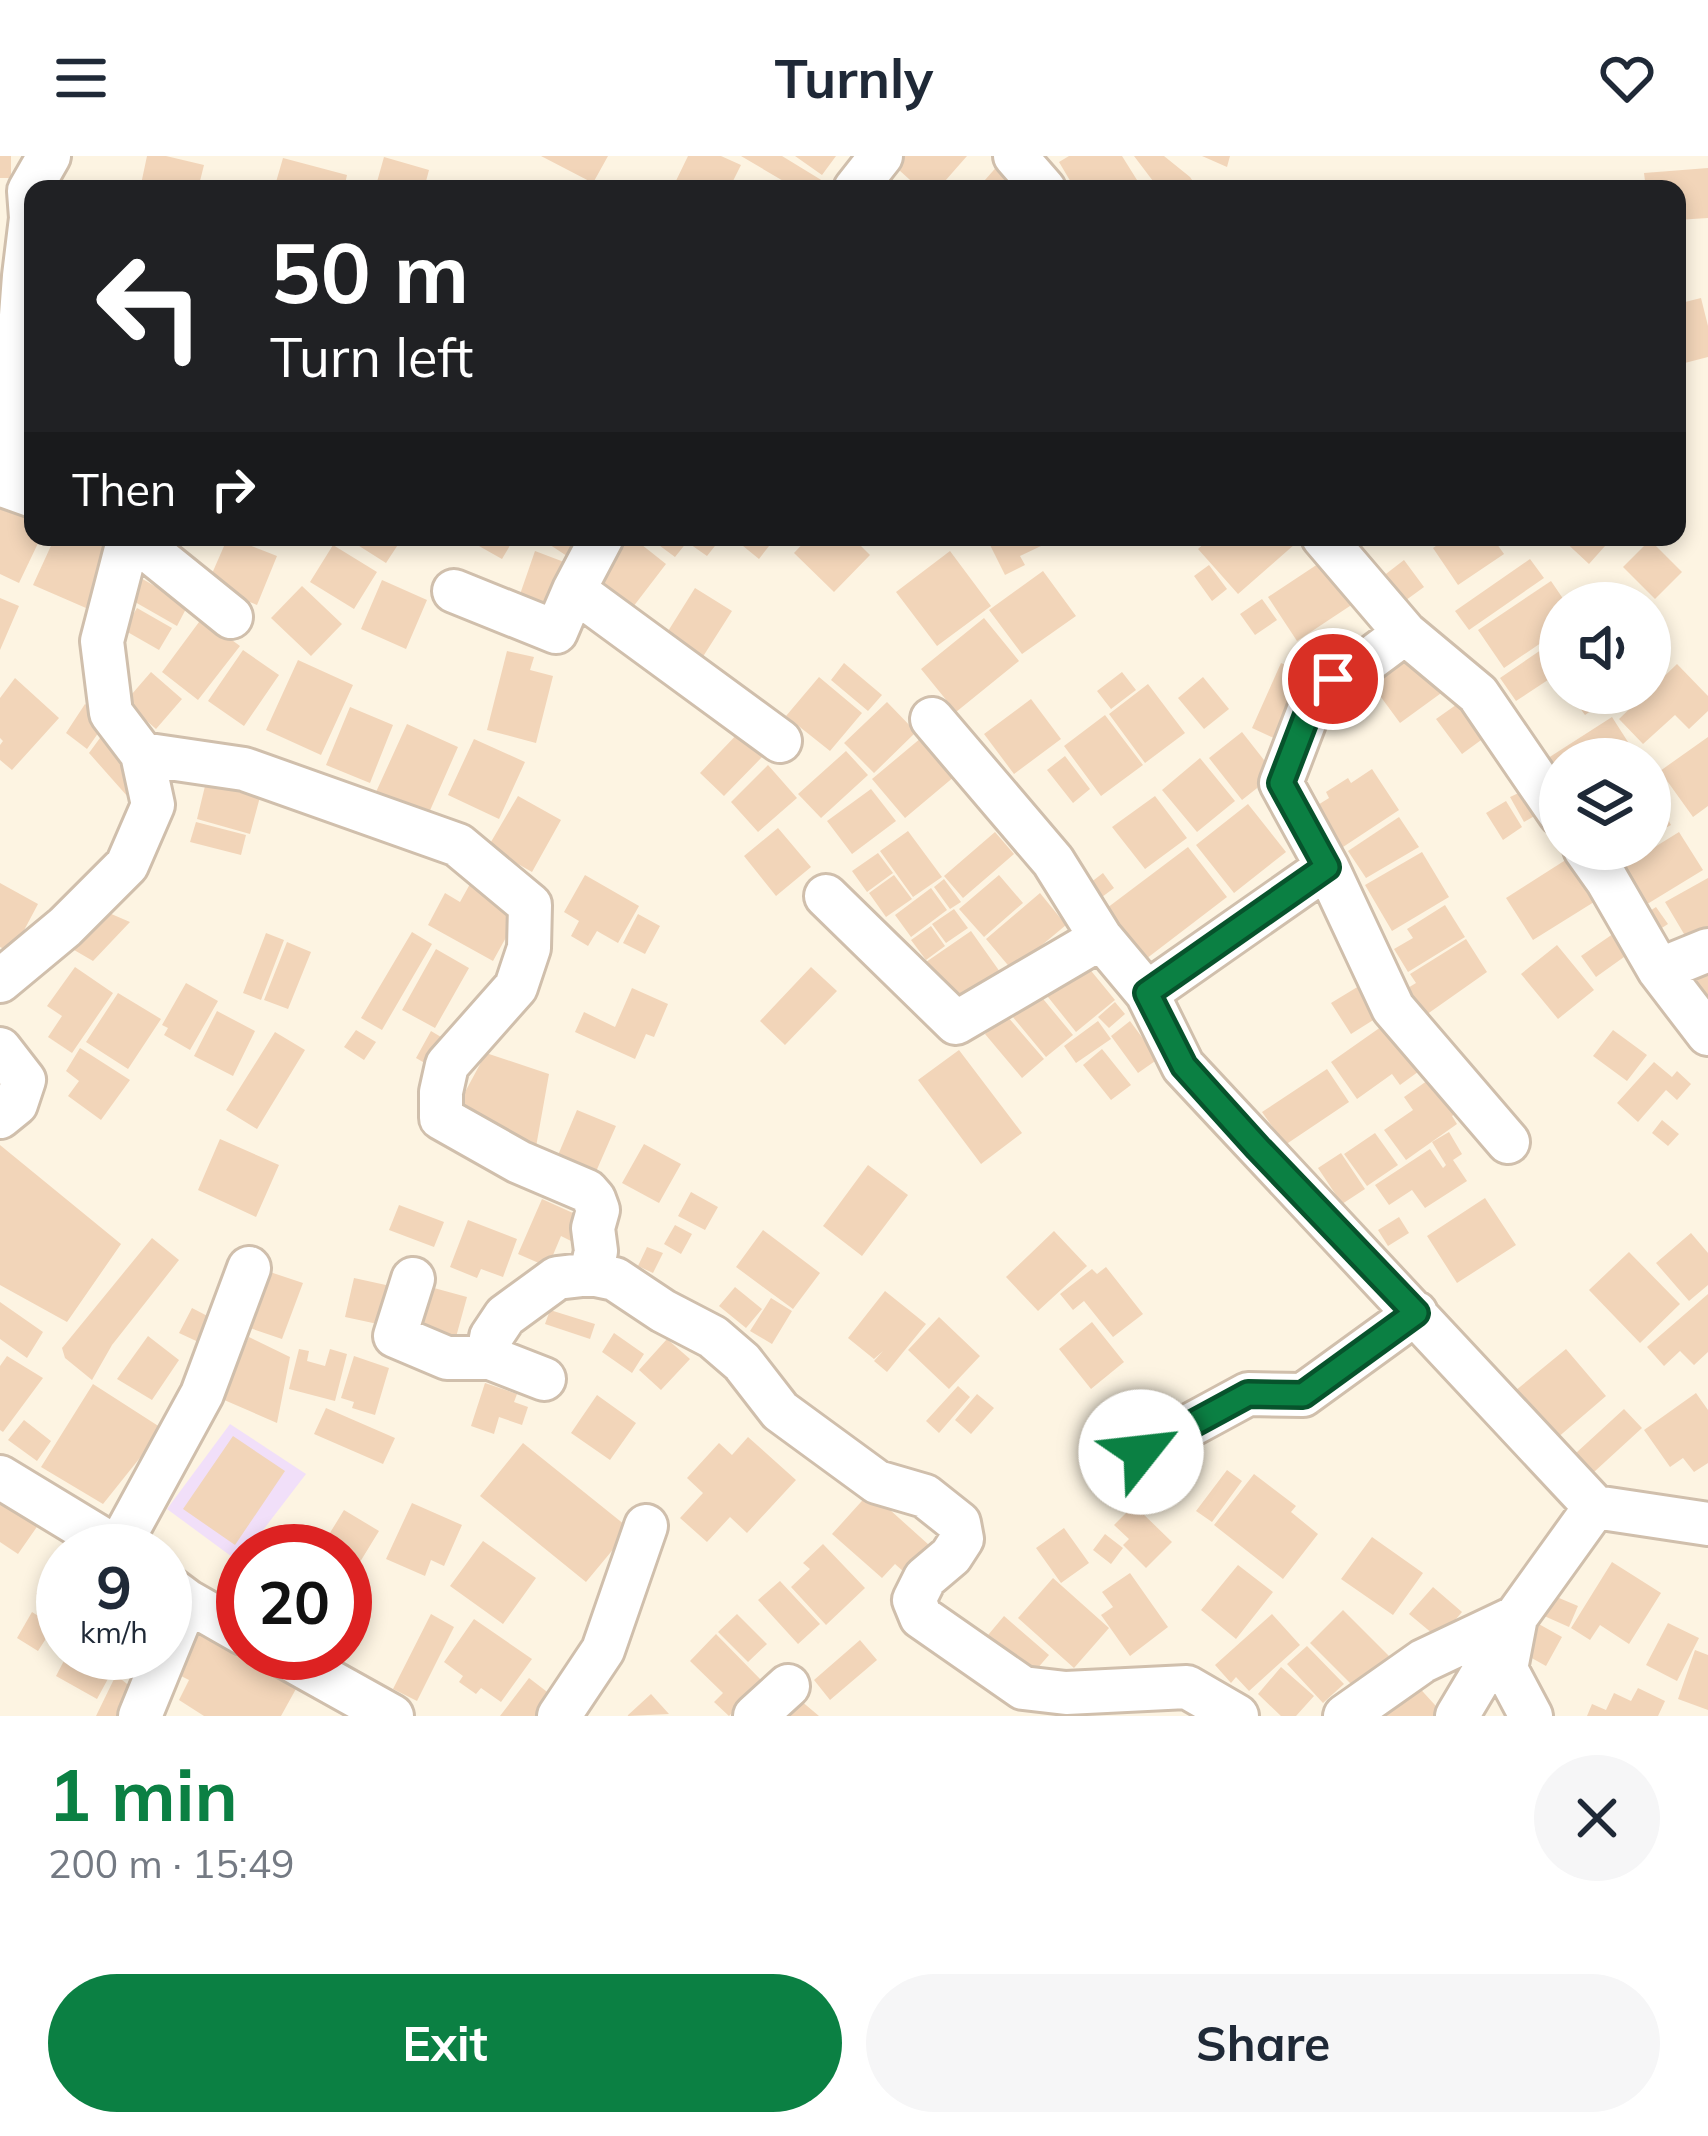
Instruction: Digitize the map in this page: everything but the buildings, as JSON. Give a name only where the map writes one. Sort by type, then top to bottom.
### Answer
[{"type":"street","points":[[862,180],[881,156]]},
{"type":"street","points":[[1015,156],[1036,180]]},
{"type":"street","points":[[14,493],[24,339]]},
{"type":"street","points":[[0,981],[65,927],[128,865],[153,805],[142,754],[111,713],[102,641],[128,546]]},
{"type":"street","points":[[142,546],[231,617]]},
{"type":"street","points":[[454,592],[556,632],[597,546]]},
{"type":"street","points":[[1331,546],[1405,633],[1478,694],[1539,783]]},
{"type":"street","points":[[574,590],[780,741]]},
{"type":"street","points":[[1405,633],[1333,679],[1312,702],[1281,783],[1393,1007],[1508,1142]]},
{"type":"street","points":[[932,719],[1052,861],[1101,938],[1147,993],[1184,1066],[1595,1507],[1708,1524]]},
{"type":"street","points":[[142,754],[244,769],[458,845],[530,905],[529,948],[516,987],[448,1065],[441,1118],[594,1199],[598,1210],[591,1274]]},
{"type":"street","points":[[1147,993],[1327,867]]},
{"type":"street","points":[[1600,870],[1659,970],[1708,1034]]},
{"type":"street","points":[[826,896],[956,1023],[1101,938]]},
{"type":"street","points":[[1659,970],[1708,950]]},
{"type":"street","points":[[0,1049],[24,1080],[16,1104],[0,1117]]},
{"type":"street","points":[[134,1524],[202,1394],[249,1268]]},
{"type":"street","points":[[490,1358],[491,1337],[505,1316],[557,1278],[591,1274],[615,1279],[713,1336],[742,1362],[780,1411],[877,1481],[926,1496],[959,1523],[962,1539],[926,1578],[914,1600],[921,1617],[1023,1688],[1066,1693],[1187,1687],[1237,1716]]},
{"type":"street","points":[[413,1279],[395,1336],[448,1358],[490,1358],[544,1379]]},
{"type":"street","points":[[1141,1452],[1248,1394],[1303,1395],[1416,1313]]},
{"type":"street","points":[[0,1477],[77,1524]]},
{"type":"street","points":[[1457,1716],[1516,1617],[1595,1507]]},
{"type":"street","points":[[559,1716],[603,1651],[646,1526]]},
{"type":"street","points":[[1345,1716],[1424,1661],[1516,1617]]},
{"type":"street","points":[[1516,1617],[1506,1669],[1531,1716]]},
{"type":"street","points":[[140,1716],[151,1680]]},
{"type":"street","points":[[327,1680],[392,1716]]},
{"type":"street","points":[[755,1716],[788,1686]]},
{"type":"shaded area","points":[[230,1424],[306,1474],[268,1524],[216,1524],[216,1545],[167,1509]]},
{"type":"route","points":[[1141,1452],[1248,1394],[1303,1395],[1416,1313],[1184,1066],[1147,993],[1327,867],[1281,783],[1312,702],[1333,679]]}]
